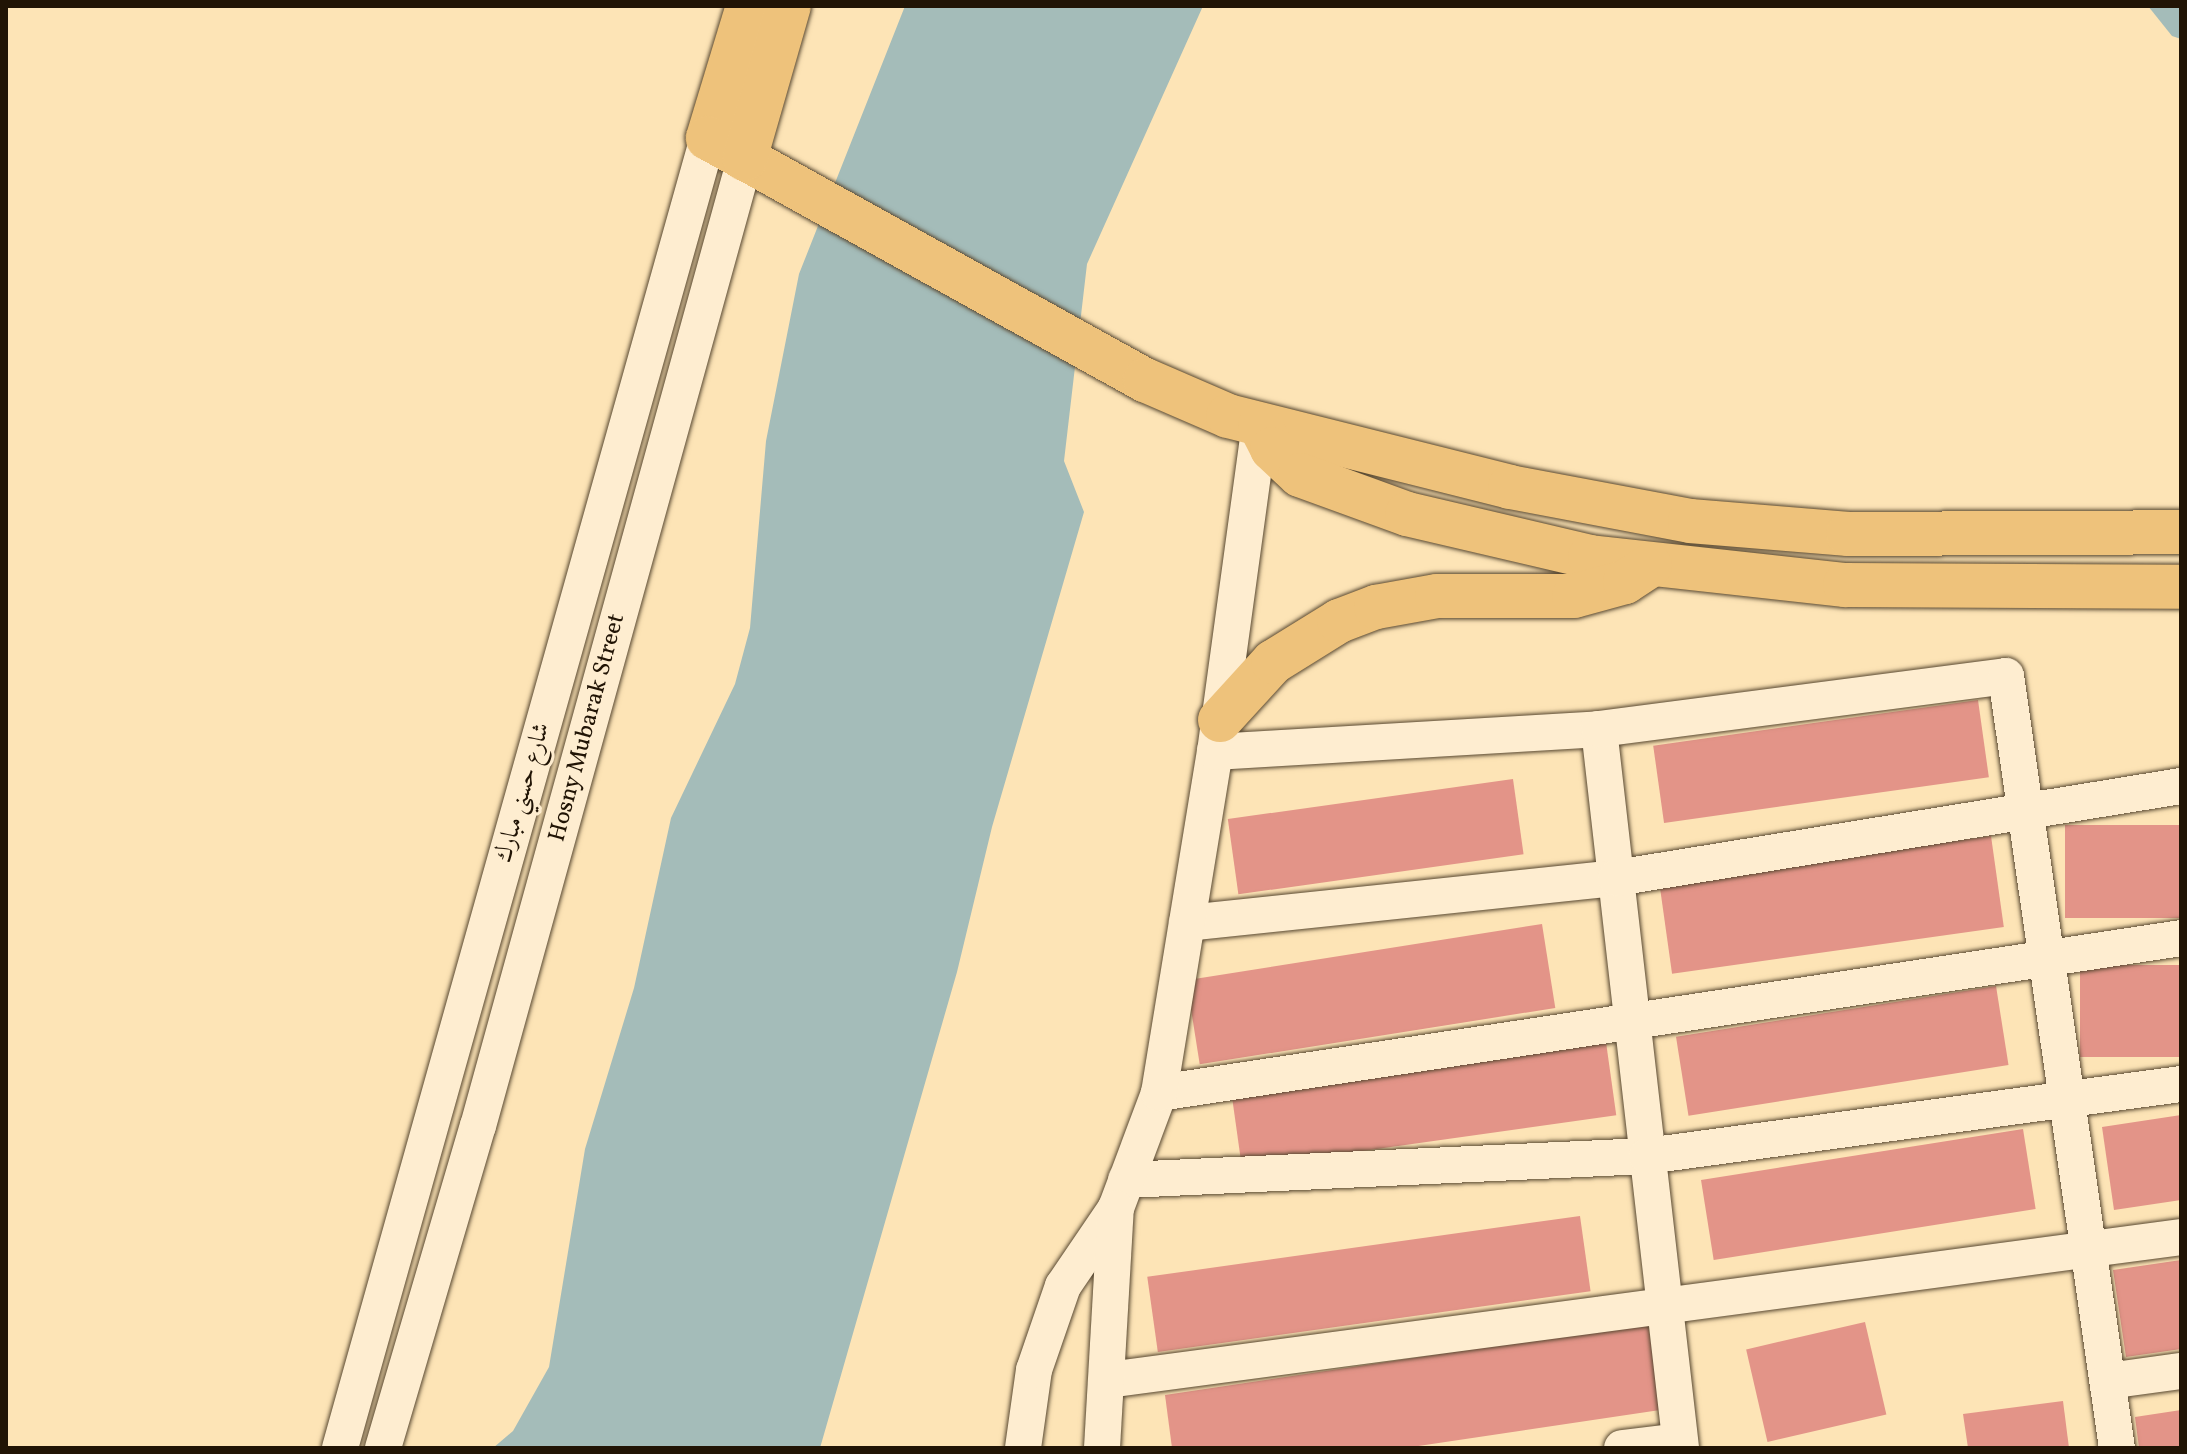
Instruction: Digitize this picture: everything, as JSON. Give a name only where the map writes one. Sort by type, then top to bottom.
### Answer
[{"type":"main road","name":"Hosny Mubarak Street","points":[[726,149],[748,6]]},
{"type":"main road","name":"Hosny Mubarak Street","points":[[726,149],[789,6]]},
{"type":"main road","points":[[726,149],[1145,380],[1260,425],[1510,487],[1690,521],[1848,534],[2181,532]]},
{"type":"main road","points":[[1260,425],[1272,449],[1300,475],[1392,509],[1513,541],[1650,566],[1845,585],[2181,587]]},
{"type":"main road","points":[[1218,736],[1273,662],[1305,639],[1364,612],[1437,596],[1574,596],[1625,582],[1650,566]]},
{"type":"street","name":"شارع حسني مبارك","points":[[340,1448],[726,149]]},
{"type":"street","name":"Hosny Mubarak Street","points":[[383,1448],[478,1126],[726,149]]},
{"type":"street","points":[[1023,1448],[1034,1370],[1063,1286],[1121,1194],[1159,1093],[1218,736],[1260,425]]},
{"type":"street","points":[[1218,736],[1599,729],[2006,676],[2117,1448]]},
{"type":"street","points":[[1599,729],[1680,1444],[1622,1448]]},
{"type":"street","points":[[1187,923],[1616,878],[2181,786]]},
{"type":"street","points":[[1159,1093],[1632,1017],[2181,938]]},
{"type":"street","points":[[1121,1194],[1647,1156],[2068,1102],[2181,1084]]},
{"type":"street","points":[[1102,1448],[1121,1194]]},
{"type":"street","points":[[1108,1380],[2181,1237]]},
{"type":"street","points":[[2108,1381],[2181,1371]]},
{"type":"water","points":[[905,6],[1203,6],[1087,264],[1064,461],[1084,512],[992,827],[957,972],[820,1448],[493,1448],[513,1431],[549,1367],[585,1149],[634,988],[671,818],[735,684],[750,628],[766,441],[799,274]]},
{"type":"water","points":[[2148,6],[2181,6],[2181,39],[2172,36]]},
{"type":"building","points":[[1978,700],[1989,777],[1664,823],[1653,746]]},
{"type":"building","points":[[1513,779],[1524,854],[1238,894],[1228,819]]},
{"type":"building","points":[[2065,825],[2181,825],[2181,918],[2065,918]]},
{"type":"building","points":[[1991,836],[2004,927],[1672,974],[1659,883]]},
{"type":"building","points":[[1542,924],[1555,1008],[1200,1064],[1186,980]]},
{"type":"building","points":[[2080,965],[2181,965],[2181,1057],[2080,1057]]},
{"type":"building","points":[[1996,986],[2009,1065],[1689,1116],[1676,1037]]},
{"type":"building","points":[[1605,1035],[1616,1115],[1242,1168],[1231,1088]]},
{"type":"building","points":[[2181,1115],[2181,1200],[2114,1210],[2102,1127]]},
{"type":"building","points":[[2023,1129],[2036,1209],[1714,1260],[1701,1180]]},
{"type":"building","points":[[1580,1216],[1591,1291],[1158,1352],[1147,1277]]},
{"type":"building","points":[[2181,1260],[2181,1349],[2126,1357],[2113,1270]]},
{"type":"building","points":[[1865,1322],[1886,1415],[1767,1442],[1746,1349]]},
{"type":"building","points":[[1648,1323],[1660,1410],[1405,1448],[1172,1448],[1165,1395]]},
{"type":"building","points":[[2063,1401],[2069,1448],[1968,1448],[1963,1414]]},
{"type":"building","points":[[2181,1410],[2181,1448],[2139,1448],[2135,1417]]}]
